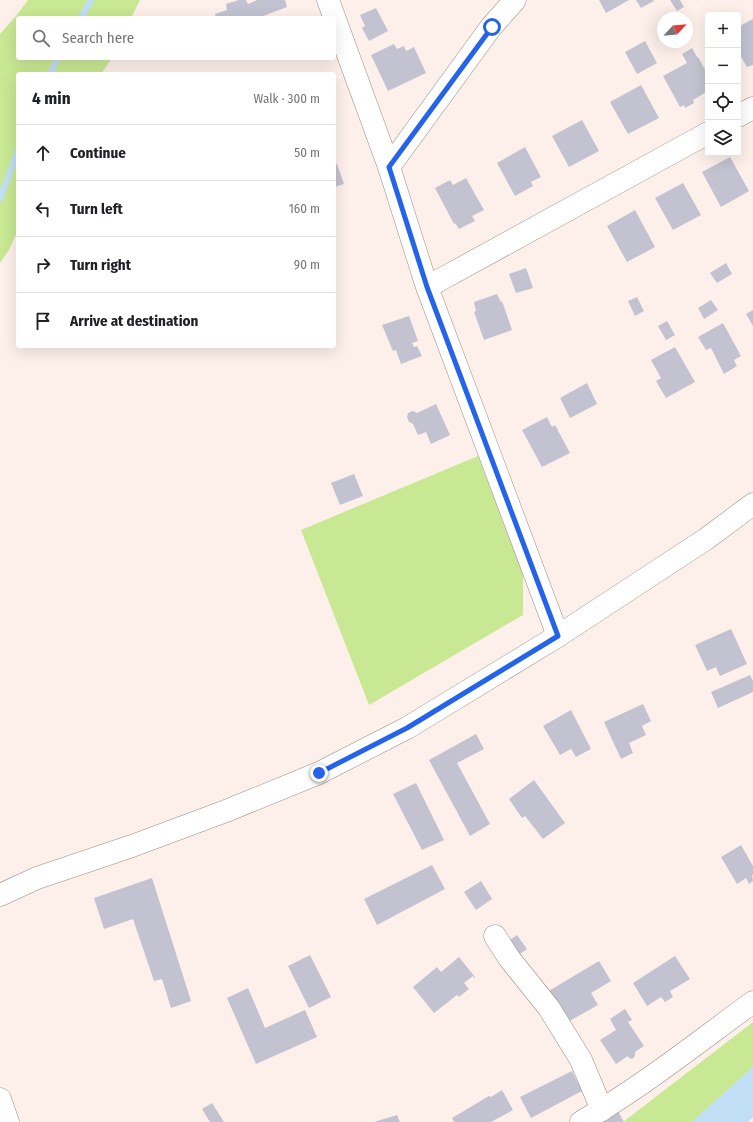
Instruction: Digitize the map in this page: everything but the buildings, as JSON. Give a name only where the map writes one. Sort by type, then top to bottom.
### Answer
[{"type":"street","points":[[328,0],[334,16]]},
{"type":"street","points":[[389,167],[492,27],[515,0]]},
{"type":"street","points":[[336,22],[389,167],[427,287],[558,636]]},
{"type":"street","points":[[741,114],[753,108]]},
{"type":"street","points":[[427,287],[705,135]]},
{"type":"street","points":[[0,895],[37,878],[140,844],[319,773],[407,728],[558,636],[706,539],[753,504]]},
{"type":"street","points":[[495,936],[508,958],[549,1008],[581,1060],[602,1110]]},
{"type":"street","points":[[581,1122],[602,1110],[661,1070],[753,1002]]},
{"type":"street","points":[[0,1099],[8,1122]]},
{"type":"green space","points":[[28,0],[140,0],[132,16],[16,16]]},
{"type":"green space","points":[[16,16],[16,60],[111,60],[102,72],[16,72],[16,234],[9,250],[0,263],[0,34]]},
{"type":"green space","points":[[478,456],[523,574],[523,615],[369,705],[301,530]]},
{"type":"green space","points":[[753,1022],[753,1067],[692,1122],[623,1122]]},
{"type":"water","points":[[753,1067],[753,1117],[748,1122],[692,1122]]},
{"type":"waterway","points":[[82,16],[91,0]]},
{"type":"waterway","points":[[51,72],[57,60]]},
{"type":"waterway","points":[[0,199],[16,155]]},
{"type":"route","points":[[319,773],[407,728],[558,636],[548,614],[427,287],[389,167],[492,27]]}]
